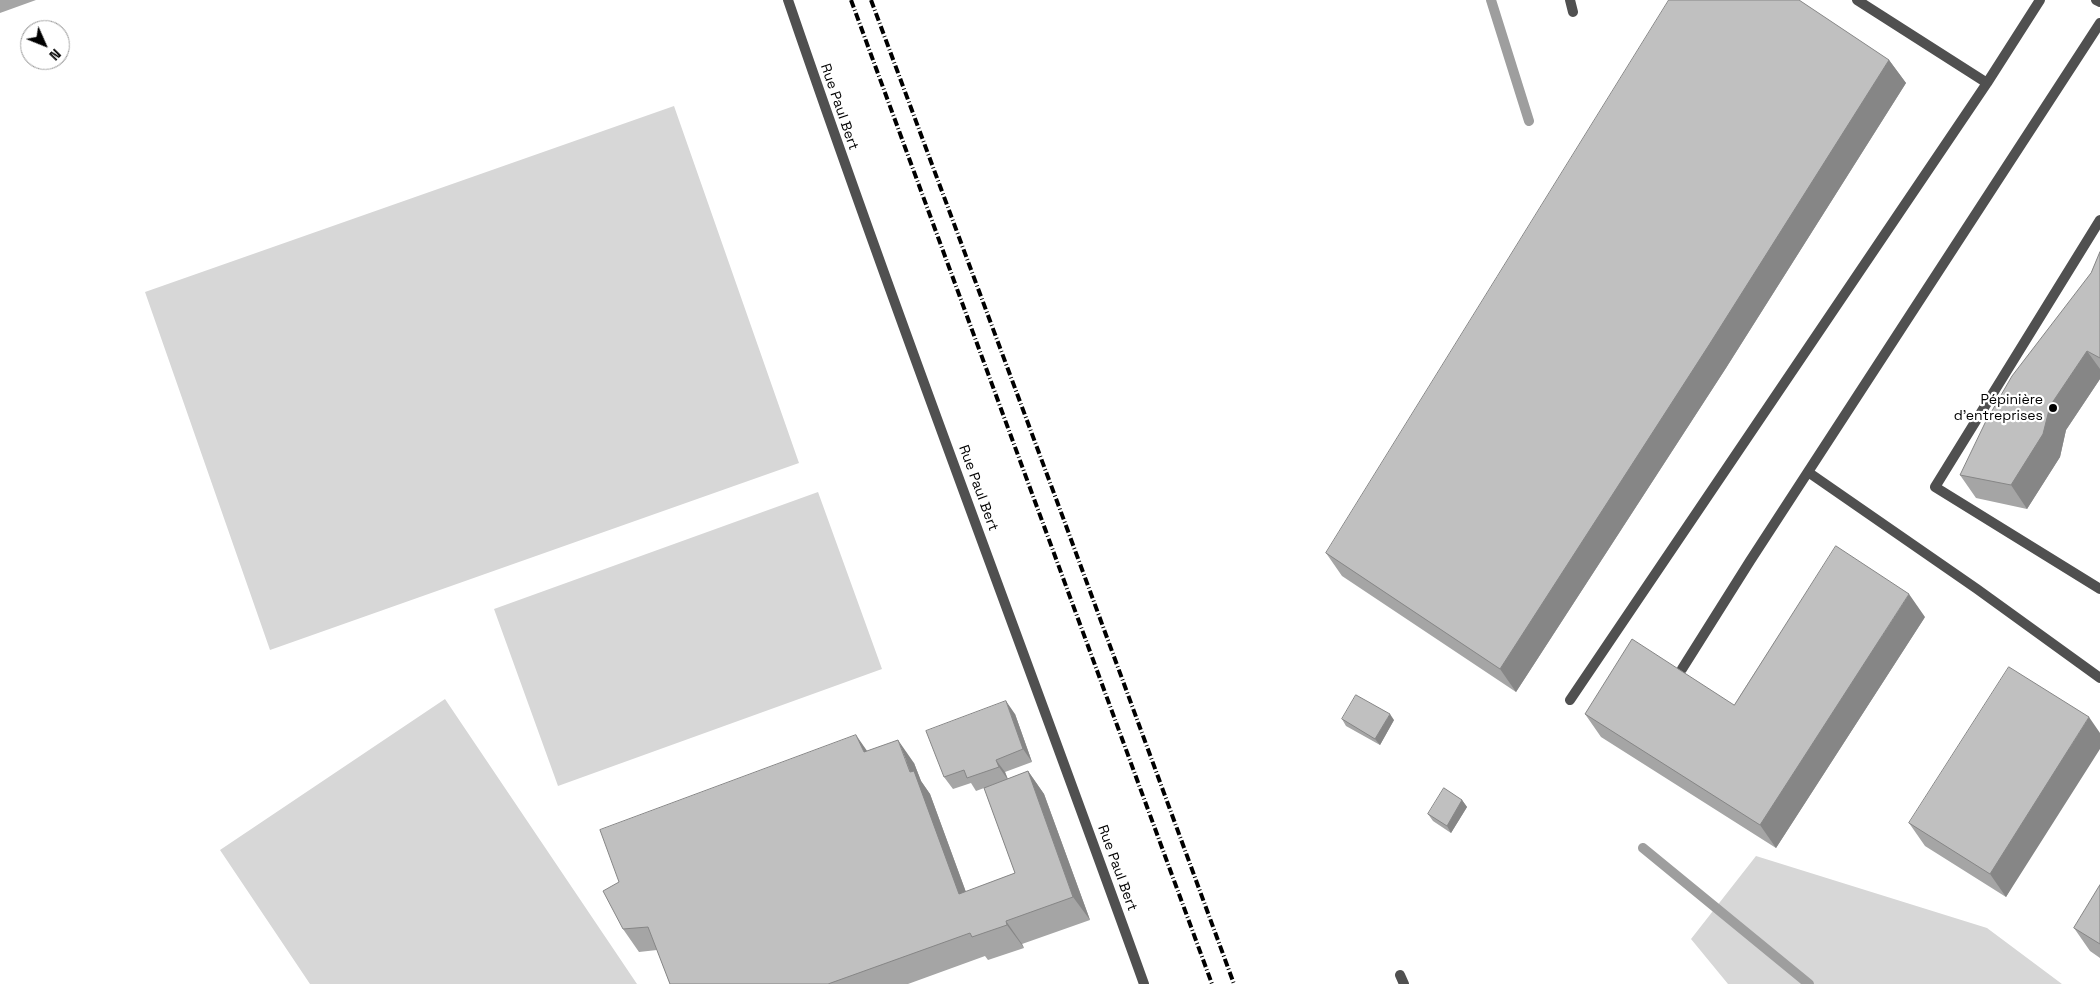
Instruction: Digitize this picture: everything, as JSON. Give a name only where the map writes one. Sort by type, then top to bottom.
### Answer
[{"type":"street","name":"Rue Paul Bert","points":[[788,0],[849,178],[1043,702],[1144,984]]},
{"type":"street","points":[[1570,0],[1573,12]]},
{"type":"street","points":[[1856,0],[1987,83]]},
{"type":"street","points":[[1570,700],[1987,83],[2040,0]]},
{"type":"street","points":[[2096,0],[2100,2]]},
{"type":"street","points":[[1682,669],[2100,23]]},
{"type":"street","points":[[2100,220],[1935,487],[2100,589]]},
{"type":"street","points":[[1808,472],[1977,589],[2100,678]]},
{"type":"shaded area","points":[[674,106],[799,463],[270,650],[145,292]]},
{"type":"shaded area","points":[[818,492],[882,669],[558,786],[494,609]]},
{"type":"shaded area","points":[[445,699],[637,984],[310,984],[220,850]]},
{"type":"shaded area","points":[[1756,856],[1987,928],[2062,984],[1728,984],[1691,939]]},
{"type":"building","points":[[1669,0],[1799,0],[1889,60],[1709,345],[1500,669],[1326,553]]},
{"type":"building","points":[[2100,252],[2100,358],[2087,351],[2050,406],[2043,434],[2011,485],[1960,475],[1985,423],[2012,376],[2091,273]]},
{"type":"building","points":[[1836,546],[1909,594],[1760,825],[1585,714],[1632,639],[1734,705]]},
{"type":"building","points":[[2009,667],[2089,717],[1990,874],[1909,823]]},
{"type":"building","points":[[1356,695],[1390,714],[1375,739],[1342,719]]},
{"type":"building","points":[[1006,701],[1023,749],[996,760],[999,767],[967,778],[964,770],[944,777],[926,731]]},
{"type":"building","points":[[856,735],[864,752],[898,740],[910,772],[914,771],[959,894],[1015,873],[984,788],[1028,771],[1073,897],[1006,921],[1007,925],[972,937],[970,933],[828,984],[670,984],[648,927],[623,929],[603,891],[619,882],[600,830]]},
{"type":"building","points":[[1444,788],[1462,800],[1447,826],[1428,814]]},
{"type":"building","points":[[2100,885],[2100,944],[2074,928]]},
{"type":"waterway","points":[[1491,0],[1529,121]]},
{"type":"waterway","points":[[1643,848],[1809,984]]},
{"type":"railway","points":[[851,0],[1212,984]]},
{"type":"railway","points":[[871,0],[1234,984]]},
{"type":"place","name":"Pépinière d'entreprises","points":[[2053,408]]}]
